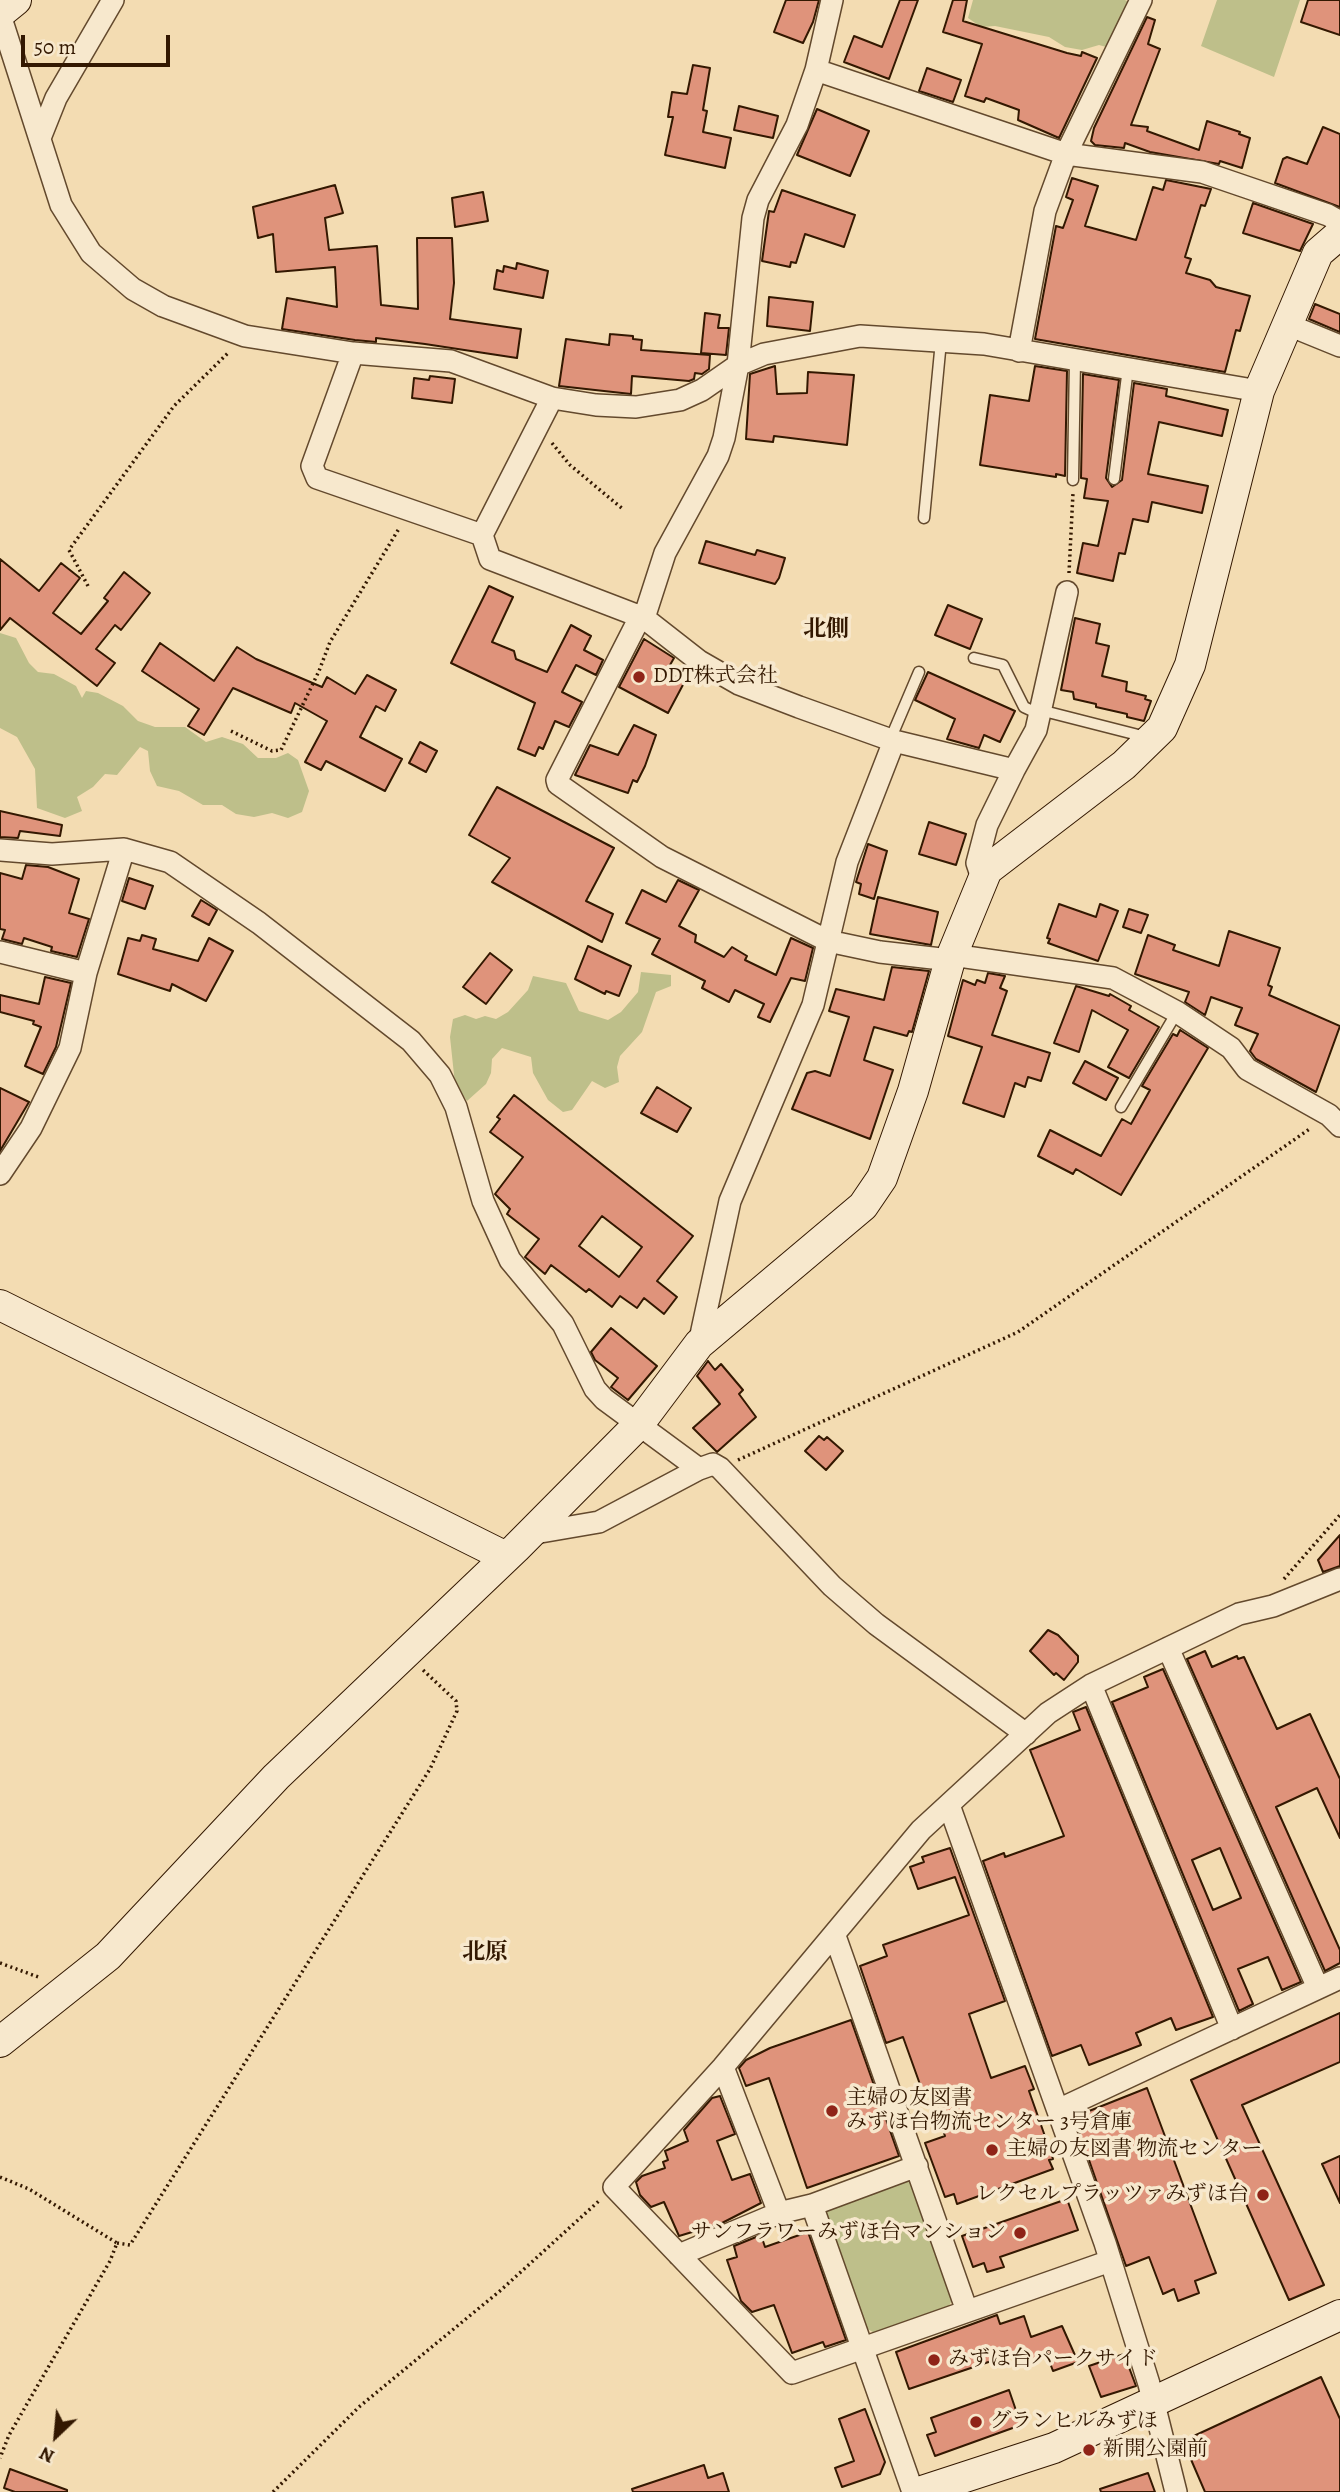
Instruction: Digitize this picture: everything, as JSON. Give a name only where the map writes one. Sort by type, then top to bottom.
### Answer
[{"type":"street","points":[[16,0],[0,14],[61,205],[91,253],[110,272],[163,306],[246,336],[353,353],[452,361],[552,398],[636,407],[680,400],[702,390],[738,365],[764,354],[860,336],[985,344],[1075,361],[1128,366],[1259,391]]},
{"type":"street","points":[[40,138],[55,98],[113,0]]},
{"type":"street","points":[[832,0],[816,70],[797,125],[758,200],[752,218],[738,365],[718,456],[664,553],[642,619],[557,779],[558,784],[662,857],[828,941],[880,952],[1113,978],[1177,1012],[1231,1048],[1247,1069],[1336,1117]]},
{"type":"street","points":[[1019,351],[1045,211],[1066,154],[1141,0]]},
{"type":"street","points":[[816,70],[1066,154],[1202,172],[1328,215],[1340,222]]},
{"type":"street","points":[[0,2042],[108,1956],[276,1777],[506,1557],[639,1424],[699,1344],[863,1206],[882,1178],[914,1091],[951,958],[993,863],[1124,765],[1162,728],[1190,665],[1259,391],[1318,253],[1340,234]]},
{"type":"street","points":[[1286,324],[1340,346]]},
{"type":"street","points":[[353,353],[312,466],[317,478],[482,535]]},
{"type":"street","points":[[552,398],[482,535],[490,559],[642,619],[699,661],[739,684],[892,740],[1013,771]]},
{"type":"street","points":[[983,881],[977,863],[984,838],[1013,771],[1036,730],[1067,592]]},
{"type":"street","points":[[699,1344],[730,1200],[814,1005],[846,863],[892,740]]},
{"type":"street","points":[[0,850],[52,854],[124,849],[170,862],[198,878],[411,1041],[440,1075],[456,1107],[483,1201],[510,1260],[562,1324],[595,1389],[604,1399],[699,1469]]},
{"type":"street","points":[[0,1174],[31,1128],[69,1048],[86,973],[124,849]]},
{"type":"street","points":[[0,952],[86,973]]},
{"type":"street","points":[[0,1305],[506,1557]]},
{"type":"street","points":[[529,1534],[598,1522],[713,1464],[720,1468],[832,1586],[944,1677],[1026,1734]]},
{"type":"street","points":[[1110,2261],[792,2373],[614,2187],[723,2067],[921,1830],[1048,1713],[1091,1685],[1238,1614],[1273,1606],[1340,1579]]},
{"type":"street","points":[[1168,1648],[1318,1989]]},
{"type":"street","points":[[1091,1685],[1232,2029]]},
{"type":"street","points":[[949,1805],[1060,2109],[1110,2261],[1177,2492]]},
{"type":"street","points":[[835,1936],[967,2311]]},
{"type":"street","points":[[1060,2109],[1340,1978]]},
{"type":"street","points":[[723,2067],[779,2214]]},
{"type":"street","points":[[679,2255],[779,2214],[812,2205],[917,2166]]},
{"type":"street","points":[[812,2205],[913,2492]]},
{"type":"street","points":[[919,2492],[1054,2448],[1340,2315]]},
{"type":"lane","points":[[924,518],[941,341]]},
{"type":"lane","points":[[1073,480],[1075,361]]},
{"type":"lane","points":[[1114,480],[1128,366]]},
{"type":"lane","points":[[974,657],[1003,665],[1024,707],[1152,738]]},
{"type":"lane","points":[[892,740],[919,672]]},
{"type":"lane","points":[[1121,1107],[1177,1012]]},
{"type":"path","points":[[88,586],[69,550],[174,406],[246,336]]},
{"type":"path","points":[[539,424],[570,465],[624,510]]},
{"type":"path","points":[[1067,592],[1073,480]]},
{"type":"path","points":[[231,731],[272,751],[281,750],[330,642],[410,510]]},
{"type":"path","points":[[720,1468],[1018,1332],[1336,1117]]},
{"type":"path","points":[[1273,1606],[1275,1590],[1340,1515]]},
{"type":"path","points":[[0,2177],[29,2189],[117,2243],[130,2245],[430,1769],[453,1724],[456,1701],[405,1652]]},
{"type":"path","points":[[0,1963],[69,1989]]},
{"type":"path","points":[[273,2492],[359,2407],[511,2281],[614,2187]]},
{"type":"path","points":[[0,2458],[9,2435],[110,2261],[117,2243]]},
{"type":"green space","points":[[973,0],[1125,0],[1133,4],[1110,48],[1099,45],[1082,50],[1065,47],[1049,37],[995,26],[981,27],[968,18]]},
{"type":"green space","points":[[1217,0],[1300,0],[1274,77],[1201,46]]},
{"type":"green space","points":[[0,633],[16,638],[29,663],[38,672],[54,674],[76,686],[82,698],[86,691],[98,693],[123,706],[138,721],[155,727],[185,727],[206,742],[222,737],[243,744],[258,758],[276,758],[288,753],[298,760],[309,791],[302,812],[288,818],[272,813],[254,817],[236,814],[222,805],[203,805],[179,791],[157,786],[150,771],[148,751],[140,747],[117,775],[105,774],[93,787],[77,797],[82,811],[65,818],[37,808],[35,769],[17,737],[0,728]]},
{"type":"green space","points":[[641,972],[671,975],[671,986],[656,992],[642,1032],[620,1056],[617,1067],[619,1082],[605,1088],[592,1081],[572,1110],[563,1112],[548,1100],[533,1073],[531,1057],[502,1048],[492,1059],[491,1073],[486,1084],[467,1101],[455,1084],[450,1037],[453,1019],[465,1015],[476,1019],[485,1016],[496,1019],[508,1012],[528,990],[533,976],[566,983],[579,1011],[608,1020],[621,1012],[638,992]]},
{"type":"green space","points":[[903,2179],[912,2183],[952,2300],[948,2308],[876,2334],[866,2328],[825,2214],[829,2206]]},
{"type":"building","points":[[786,0],[819,0],[803,43],[774,32]]},
{"type":"building","points":[[900,0],[918,0],[889,79],[844,62],[854,36],[882,47]]},
{"type":"building","points":[[953,0],[967,0],[963,21],[1067,53],[1081,56],[1082,52],[1097,58],[1059,138],[1018,120],[1019,110],[986,98],[984,102],[965,96],[982,44],[943,32]]},
{"type":"building","points":[[1308,0],[1340,0],[1340,35],[1301,22]]},
{"type":"building","points":[[1147,17],[1155,20],[1148,44],[1160,49],[1131,125],[1148,127],[1147,131],[1199,150],[1207,121],[1240,132],[1239,134],[1250,138],[1242,168],[1220,161],[1219,164],[1150,152],[1125,143],[1124,148],[1095,145],[1091,141],[1094,128]]},
{"type":"building","points":[[693,65],[710,68],[703,110],[707,111],[703,132],[731,138],[725,168],[665,155],[673,117],[668,117],[672,92],[687,94]]},
{"type":"building","points":[[927,68],[961,80],[953,102],[919,91]]},
{"type":"building","points":[[739,106],[778,116],[773,138],[734,130]]},
{"type":"building","points":[[817,109],[869,131],[850,176],[797,155]]},
{"type":"building","points":[[1323,127],[1340,134],[1340,207],[1275,183],[1283,159],[1287,157],[1307,164]]},
{"type":"building","points":[[1072,178],[1098,186],[1085,226],[1136,240],[1153,187],[1163,190],[1166,180],[1211,189],[1205,206],[1201,205],[1185,257],[1191,259],[1186,273],[1210,280],[1216,287],[1250,296],[1240,331],[1236,330],[1225,372],[1035,339],[1056,226],[1063,228],[1073,200],[1066,197]]},
{"type":"building","points":[[335,185],[343,213],[325,218],[329,250],[377,246],[381,305],[418,309],[417,238],[452,238],[454,283],[450,319],[521,329],[517,358],[425,344],[376,338],[376,342],[355,340],[282,329],[287,298],[337,307],[335,267],[276,272],[273,234],[258,238],[253,207]]},
{"type":"building","points":[[782,190],[855,215],[844,247],[805,234],[796,263],[791,262],[790,267],[762,261],[769,211],[774,212]]},
{"type":"building","points":[[483,192],[488,221],[455,227],[452,198]]},
{"type":"building","points":[[1253,203],[1313,224],[1300,251],[1243,233]]},
{"type":"building","points":[[517,263],[548,271],[543,298],[494,289],[497,270],[503,272],[504,266],[516,269]]},
{"type":"building","points":[[769,297],[813,302],[810,331],[767,326]]},
{"type":"building","points":[[1315,304],[1340,314],[1340,332],[1309,319]]},
{"type":"building","points":[[705,313],[720,315],[718,328],[729,328],[726,355],[701,353]]},
{"type":"building","points":[[610,334],[633,336],[633,339],[642,340],[641,350],[710,355],[709,369],[702,374],[695,373],[694,379],[689,381],[632,376],[631,394],[559,386],[566,339],[609,345]]},
{"type":"building","points":[[775,366],[777,394],[807,393],[808,372],[854,375],[847,445],[774,436],[773,442],[746,439],[750,374]]},
{"type":"building","points":[[1035,366],[1067,371],[1065,476],[1056,474],[1056,477],[980,465],[990,395],[1029,401]]},
{"type":"building","points":[[1083,374],[1119,380],[1106,478],[1112,487],[1122,480],[1134,383],[1167,389],[1166,396],[1228,410],[1222,436],[1159,422],[1148,474],[1208,486],[1202,513],[1152,502],[1148,522],[1133,519],[1125,554],[1119,553],[1113,581],[1077,573],[1083,543],[1098,546],[1108,501],[1084,498],[1087,479],[1081,478]]},
{"type":"building","points":[[430,376],[455,379],[452,403],[412,398],[414,378],[429,380]]},
{"type":"building","points":[[706,541],[755,555],[757,550],[785,558],[779,578],[775,584],[699,563]]},
{"type":"building","points":[[0,559],[39,591],[61,563],[80,578],[53,613],[81,634],[108,601],[104,598],[124,572],[150,593],[121,630],[115,625],[96,649],[115,663],[97,686],[10,618],[0,630]]},
{"type":"building","points":[[489,586],[513,597],[492,642],[514,651],[516,659],[547,672],[571,625],[591,636],[584,650],[603,660],[596,675],[576,665],[562,692],[582,702],[569,727],[555,721],[543,749],[539,747],[535,756],[518,749],[535,703],[451,663]]},
{"type":"building","points":[[948,605],[982,619],[970,649],[935,635]]},
{"type":"building","points":[[1075,618],[1100,624],[1096,643],[1109,646],[1102,676],[1127,682],[1126,691],[1146,696],[1145,699],[1151,701],[1144,721],[1074,699],[1073,692],[1061,690]]},
{"type":"building","points":[[644,639],[674,658],[666,672],[685,681],[668,713],[619,687]]},
{"type":"building","points":[[160,643],[214,681],[237,647],[256,659],[322,687],[327,677],[355,694],[367,675],[396,690],[385,711],[376,706],[360,737],[402,759],[385,791],[326,761],[321,770],[305,762],[327,721],[295,703],[291,713],[233,688],[204,735],[188,726],[199,709],[142,671]]},
{"type":"building","points":[[928,672],[1015,711],[1000,742],[984,735],[979,748],[947,739],[955,719],[915,700]]},
{"type":"building","points":[[634,725],[656,735],[645,766],[637,782],[633,780],[628,793],[575,775],[590,745],[618,755]]},
{"type":"building","points":[[420,742],[437,751],[426,772],[409,763]]},
{"type":"building","points":[[497,787],[614,848],[586,901],[613,914],[602,942],[492,882],[510,858],[469,835]]},
{"type":"building","points":[[0,811],[62,825],[60,836],[20,831],[18,838],[0,837]]},
{"type":"building","points":[[929,822],[966,834],[956,865],[919,854]]},
{"type":"building","points":[[868,844],[887,851],[874,899],[859,894],[861,884],[856,882]]},
{"type":"building","points":[[26,865],[48,867],[79,879],[69,913],[89,919],[77,957],[51,951],[52,947],[24,938],[22,944],[2,939],[5,930],[0,929],[0,873],[22,879]]},
{"type":"building","points":[[129,878],[153,886],[145,909],[122,901]]},
{"type":"building","points":[[678,880],[699,890],[679,926],[696,935],[695,942],[724,957],[732,947],[747,956],[745,960],[776,975],[791,938],[813,948],[805,981],[791,978],[770,1022],[758,1017],[764,1004],[735,990],[729,1002],[702,988],[705,981],[652,954],[660,939],[626,923],[642,890],[666,902]]},
{"type":"building","points":[[878,897],[938,912],[931,945],[870,934]]},
{"type":"building","points":[[201,900],[217,910],[209,925],[192,916]]},
{"type":"building","points":[[1059,904],[1096,917],[1100,904],[1118,911],[1098,961],[1048,943],[1050,939],[1047,938]]},
{"type":"building","points":[[1129,909],[1148,915],[1141,933],[1123,927]]},
{"type":"building","points":[[1229,931],[1280,948],[1268,985],[1272,987],[1269,995],[1340,1026],[1316,1092],[1256,1059],[1250,1051],[1258,1034],[1235,1025],[1242,1008],[1211,997],[1205,1015],[1185,1002],[1189,992],[1135,974],[1148,935],[1175,945],[1173,950],[1219,966]]},
{"type":"building","points":[[142,935],[156,939],[153,949],[198,961],[209,938],[233,951],[206,1001],[172,984],[170,991],[118,974],[128,938],[140,941]]},
{"type":"building","points":[[588,946],[631,966],[619,996],[606,991],[605,994],[575,979]]},
{"type":"building","points":[[490,953],[512,970],[486,1004],[463,987]]},
{"type":"building","points":[[892,967],[929,971],[912,1032],[909,1031],[907,1036],[874,1027],[864,1060],[893,1070],[870,1139],[792,1109],[807,1073],[815,1071],[830,1076],[849,1017],[829,1011],[836,989],[884,1000]]},
{"type":"building","points":[[988,973],[1005,976],[1000,988],[1007,991],[992,1035],[1050,1053],[1041,1081],[1028,1077],[1025,1087],[1015,1083],[1004,1117],[963,1103],[982,1047],[948,1036],[963,980],[975,985],[977,980],[985,983]]},
{"type":"building","points":[[45,977],[71,983],[56,1047],[43,1074],[25,1066],[41,1027],[33,1024],[34,1021],[0,1012],[0,995],[39,1004]]},
{"type":"building","points":[[1076,986],[1109,996],[1110,994],[1131,1006],[1129,1010],[1159,1027],[1129,1078],[1108,1067],[1128,1030],[1092,1010],[1079,1052],[1054,1043]]},
{"type":"building","points":[[1180,1030],[1208,1048],[1121,1195],[1076,1169],[1073,1174],[1038,1156],[1050,1130],[1101,1156],[1122,1119],[1131,1124],[1150,1090],[1142,1086],[1173,1034],[1177,1036]]},
{"type":"building","points":[[1085,1061],[1118,1078],[1106,1100],[1073,1083]]},
{"type":"building","points":[[657,1087],[691,1108],[677,1132],[641,1113]]},
{"type":"building","points":[[0,1088],[29,1102],[0,1151]]},
{"type":"building","points":[[514,1095],[693,1236],[657,1281],[677,1297],[664,1314],[644,1298],[637,1308],[620,1296],[612,1307],[589,1289],[586,1292],[551,1265],[545,1274],[525,1257],[539,1239],[507,1214],[510,1209],[495,1194],[523,1157],[490,1132],[500,1119],[497,1117]],"holes":[[[602,1216],[642,1247],[619,1277],[579,1246]]]},
{"type":"building","points":[[611,1328],[657,1366],[628,1400],[611,1387],[618,1378],[595,1360],[591,1352]]},
{"type":"building","points":[[708,1361],[715,1370],[721,1364],[743,1390],[739,1394],[756,1417],[717,1452],[693,1428],[720,1404],[697,1376]]},
{"type":"building","points":[[819,1436],[824,1440],[827,1437],[843,1451],[826,1470],[805,1451]]},
{"type":"building","points":[[1340,1535],[1340,1566],[1323,1572],[1318,1560]]},
{"type":"building","points":[[1048,1630],[1058,1635],[1078,1656],[1078,1662],[1064,1680],[1056,1673],[1054,1675],[1030,1651]]},
{"type":"building","points":[[1205,1651],[1212,1667],[1237,1656],[1238,1659],[1244,1657],[1277,1729],[1310,1714],[1340,1779],[1340,1838],[1317,1788],[1276,1807],[1340,1950],[1340,1963],[1325,1971],[1187,1659]]},
{"type":"building","points":[[1163,1669],[1301,1982],[1282,1990],[1268,1957],[1238,1969],[1253,2004],[1239,2011],[1112,1702],[1148,1687],[1144,1677]],"holes":[[[1220,1848],[1241,1898],[1213,1910],[1192,1860]]]},
{"type":"building","points":[[1086,1707],[1213,2017],[1176,2030],[1171,2018],[1136,2033],[1141,2045],[1089,2065],[1081,2045],[1052,2056],[983,1861],[1004,1853],[1005,1857],[1064,1836],[1030,1750],[1080,1730],[1073,1712]]},
{"type":"building","points":[[950,1848],[1005,2001],[969,2014],[991,2078],[1025,2066],[1034,2089],[1029,2091],[1053,2159],[1049,2160],[1053,2169],[957,2204],[954,2194],[945,2197],[925,2143],[945,2136],[928,2088],[922,2090],[903,2037],[886,2043],[860,1966],[887,1956],[883,1945],[969,1915],[955,1877],[918,1889],[910,1867],[924,1862],[922,1857]]},
{"type":"building","name":"レクセルプラッツァみずほ台","points":[[1340,2013],[1340,2062],[1242,2105],[1324,2285],[1289,2300],[1191,2080]]},
{"type":"building","name":"主婦の友図書 みずほ台物流センター 3号倉庫","points":[[851,2020],[899,2156],[807,2188],[769,2078],[746,2086],[739,2068],[746,2060],[770,2048]]},
{"type":"building","points":[[1147,2088],[1216,2273],[1195,2281],[1199,2293],[1178,2301],[1174,2289],[1163,2294],[1149,2257],[1126,2266],[1074,2117]]},
{"type":"building","points":[[720,2096],[735,2134],[717,2141],[732,2180],[750,2174],[761,2203],[722,2223],[679,2236],[664,2202],[651,2207],[640,2195],[636,2182],[642,2176],[665,2168],[663,2162],[668,2160],[665,2151],[688,2141],[684,2130],[712,2098]]},
{"type":"building","points":[[1340,2156],[1340,2203],[1322,2164]]},
{"type":"building","name":"サンフラワーみずほ台マンション","points":[[1067,2199],[1078,2230],[1000,2257],[1004,2267],[987,2272],[984,2263],[973,2267],[962,2236]]},
{"type":"building","points":[[808,2232],[846,2340],[825,2347],[823,2342],[792,2353],[774,2305],[752,2312],[741,2301],[727,2260],[737,2257],[734,2246],[761,2235],[765,2247]]},
{"type":"building","points":[[997,2315],[1000,2324],[1024,2316],[1031,2337],[1062,2326],[1078,2362],[1053,2371],[1047,2355],[1019,2365],[1015,2353],[909,2389],[896,2352]]},
{"type":"building","points":[[1124,2354],[1136,2386],[1101,2397],[1089,2366]]},
{"type":"building","points":[[1321,2377],[1340,2419],[1340,2492],[1205,2492],[1183,2441]]},
{"type":"building","name":"グランヒルみずほ","points":[[1009,2390],[1021,2425],[935,2456],[927,2435],[936,2432],[931,2418]]},
{"type":"building","points":[[865,2409],[885,2462],[880,2474],[842,2487],[835,2468],[854,2461],[839,2419]]},
{"type":"building","points":[[704,2465],[708,2478],[723,2473],[729,2492],[633,2492],[632,2489]]},
{"type":"building","points":[[10,2469],[67,2492],[15,2492],[4,2488]]},
{"type":"building","points":[[1148,2473],[1155,2492],[1101,2492],[1100,2489]]},
{"type":"place","name":"DDT株式会社","points":[[639,677]]},
{"type":"place","name":"主婦の友図書 みずほ台物流センター 3号倉庫","points":[[832,2111]]},
{"type":"place","name":"主婦の友図書 物流センター","points":[[992,2150]]},
{"type":"place","name":"レクセルプラッツァみずほ台","points":[[1263,2195]]},
{"type":"place","name":"サンフラワーみずほ台マンション","points":[[1020,2233]]},
{"type":"place","name":"みずほ台パークサイド","points":[[934,2360]]},
{"type":"place","name":"グランヒルみずほ","points":[[976,2422]]},
{"type":"place","name":"新開公園前","points":[[1089,2450]]},
{"type":"district","name":"北側","points":[[826,630]]},
{"type":"district","name":"北原","points":[[485,1953]]}]
